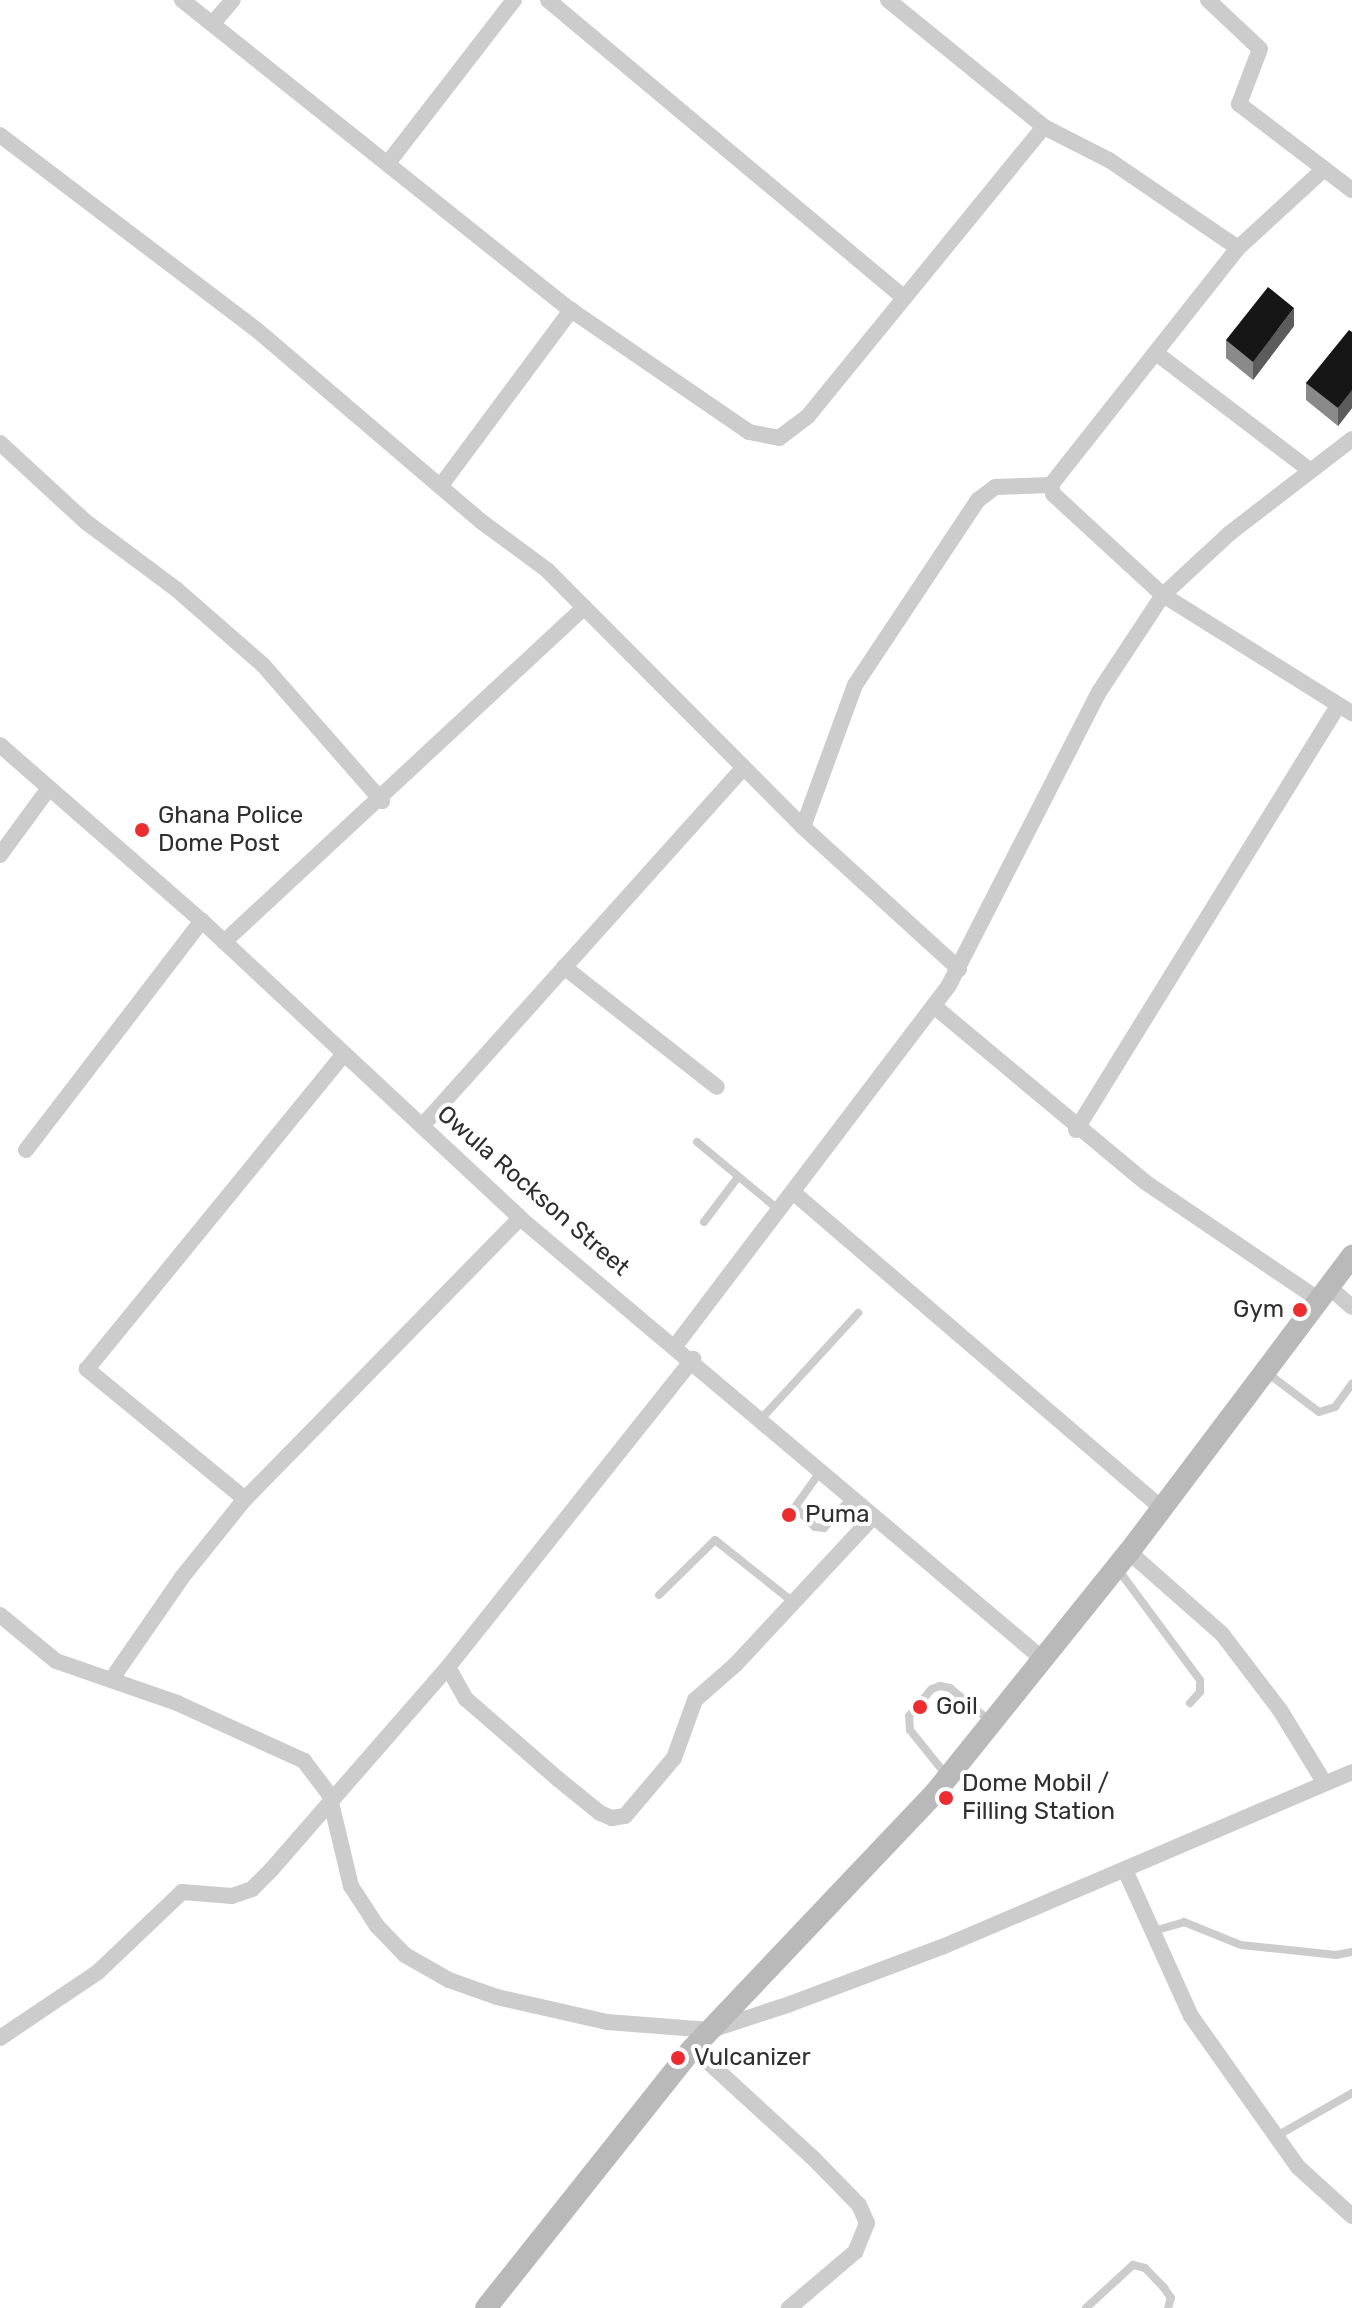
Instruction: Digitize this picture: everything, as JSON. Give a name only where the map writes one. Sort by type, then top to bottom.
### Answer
[{"type":"main road","points":[[486,2308],[693,2048],[948,1777],[993,1723],[1162,1508],[1352,1256]]},
{"type":"street","points":[[182,0],[571,310],[749,432],[779,438],[808,416],[1044,127]]},
{"type":"street","points":[[213,23],[233,0]]},
{"type":"street","points":[[388,163],[514,0]]},
{"type":"street","points":[[548,0],[903,297]]},
{"type":"street","points":[[888,0],[1044,127],[1109,160],[1238,248]]},
{"type":"street","points":[[1208,0],[1260,49],[1239,104],[1352,190]]},
{"type":"street","points":[[0,135],[257,330],[585,607],[803,827],[959,969]]},
{"type":"street","points":[[803,827],[855,685],[978,500],[995,487],[1051,485],[1238,248],[1324,169]]},
{"type":"street","points":[[442,484],[571,310]]},
{"type":"street","points":[[1156,353],[1308,469]]},
{"type":"street","points":[[676,1345],[935,1007],[959,969],[1086,715],[1163,595],[1183,572],[1308,469],[1352,439]]},
{"type":"street","points":[[0,443],[86,522],[176,589],[263,665],[382,801]]},
{"type":"street","points":[[1051,485],[1053,494],[1163,595],[1345,709],[1076,1130]]},
{"type":"street","points":[[224,942],[382,801],[585,607]]},
{"type":"street","name":"Owula Rockson Street","points":[[0,745],[202,921],[520,1218],[693,1359],[872,1518],[1044,1660]]},
{"type":"street","points":[[422,1126],[743,768]]},
{"type":"street","points":[[0,855],[49,788]]},
{"type":"street","points":[[26,1150],[202,921]]},
{"type":"street","points":[[564,967],[717,1087]]},
{"type":"street","points":[[935,1007],[1076,1130],[1217,1235],[1352,1307]]},
{"type":"street","points":[[245,1499],[87,1369],[343,1055]]},
{"type":"street","points":[[794,1193],[1162,1508]]},
{"type":"street","points":[[111,1680],[183,1576],[245,1499],[520,1218]]},
{"type":"street","points":[[0,2038],[98,1972],[182,1892],[232,1896],[252,1889],[332,1804],[448,1667],[693,1359]]},
{"type":"street","points":[[448,1667],[466,1699],[612,1818],[625,1816],[666,1770],[695,1700],[794,1603],[872,1518]]},
{"type":"street","points":[[1122,1560],[1222,1634],[1280,1710],[1324,1782]]},
{"type":"street","points":[[0,1615],[56,1661],[269,1741],[304,1761],[321,1779],[332,1804],[351,1886],[377,1926],[405,1955],[449,1980],[548,2011],[607,2022],[711,2030],[858,1981],[1352,1772]]},
{"type":"street","points":[[1125,1870],[1150,1933],[1191,2016],[1275,2137],[1352,2216]]},
{"type":"street","points":[[693,2048],[814,2159],[859,2205],[867,2223],[855,2252],[789,2308]]},
{"type":"lane","points":[[697,1142],[780,1211]]},
{"type":"lane","points":[[704,1222],[738,1177]]},
{"type":"lane","points":[[761,1419],[858,1313]]},
{"type":"lane","points":[[1265,1371],[1319,1412],[1335,1407],[1352,1384]]},
{"type":"lane","points":[[820,1472],[795,1507],[815,1527],[824,1528],[851,1498]]},
{"type":"lane","points":[[659,1595],[715,1540],[794,1603]]},
{"type":"lane","points":[[1122,1560],[1200,1680],[1200,1692],[1190,1703]]},
{"type":"lane","points":[[948,1777],[910,1730],[909,1716],[932,1689],[940,1686],[950,1688],[993,1723]]},
{"type":"lane","points":[[1150,1933],[1184,1922],[1241,1945],[1336,1955],[1352,1952]]},
{"type":"lane","points":[[1275,2137],[1352,2093]]},
{"type":"lane","points":[[1086,2308],[1133,2265],[1145,2268],[1164,2288],[1171,2298],[1168,2308]]},
{"type":"building","points":[[1268,287],[1294,308],[1253,362],[1226,340]]},
{"type":"building","points":[[1349,330],[1352,332],[1352,390],[1338,408],[1306,383]]},
{"type":"place","name":"Ghana Police Dome Post","points":[[142,830]]},
{"type":"place","name":"Gym","points":[[1300,1310]]},
{"type":"place","name":"Puma","points":[[789,1515]]},
{"type":"place","name":"Goil","points":[[920,1707]]},
{"type":"place","name":"Dome Mobil / Filling Station","points":[[946,1798]]},
{"type":"place","name":"Vulcanizer","points":[[678,2058]]}]
